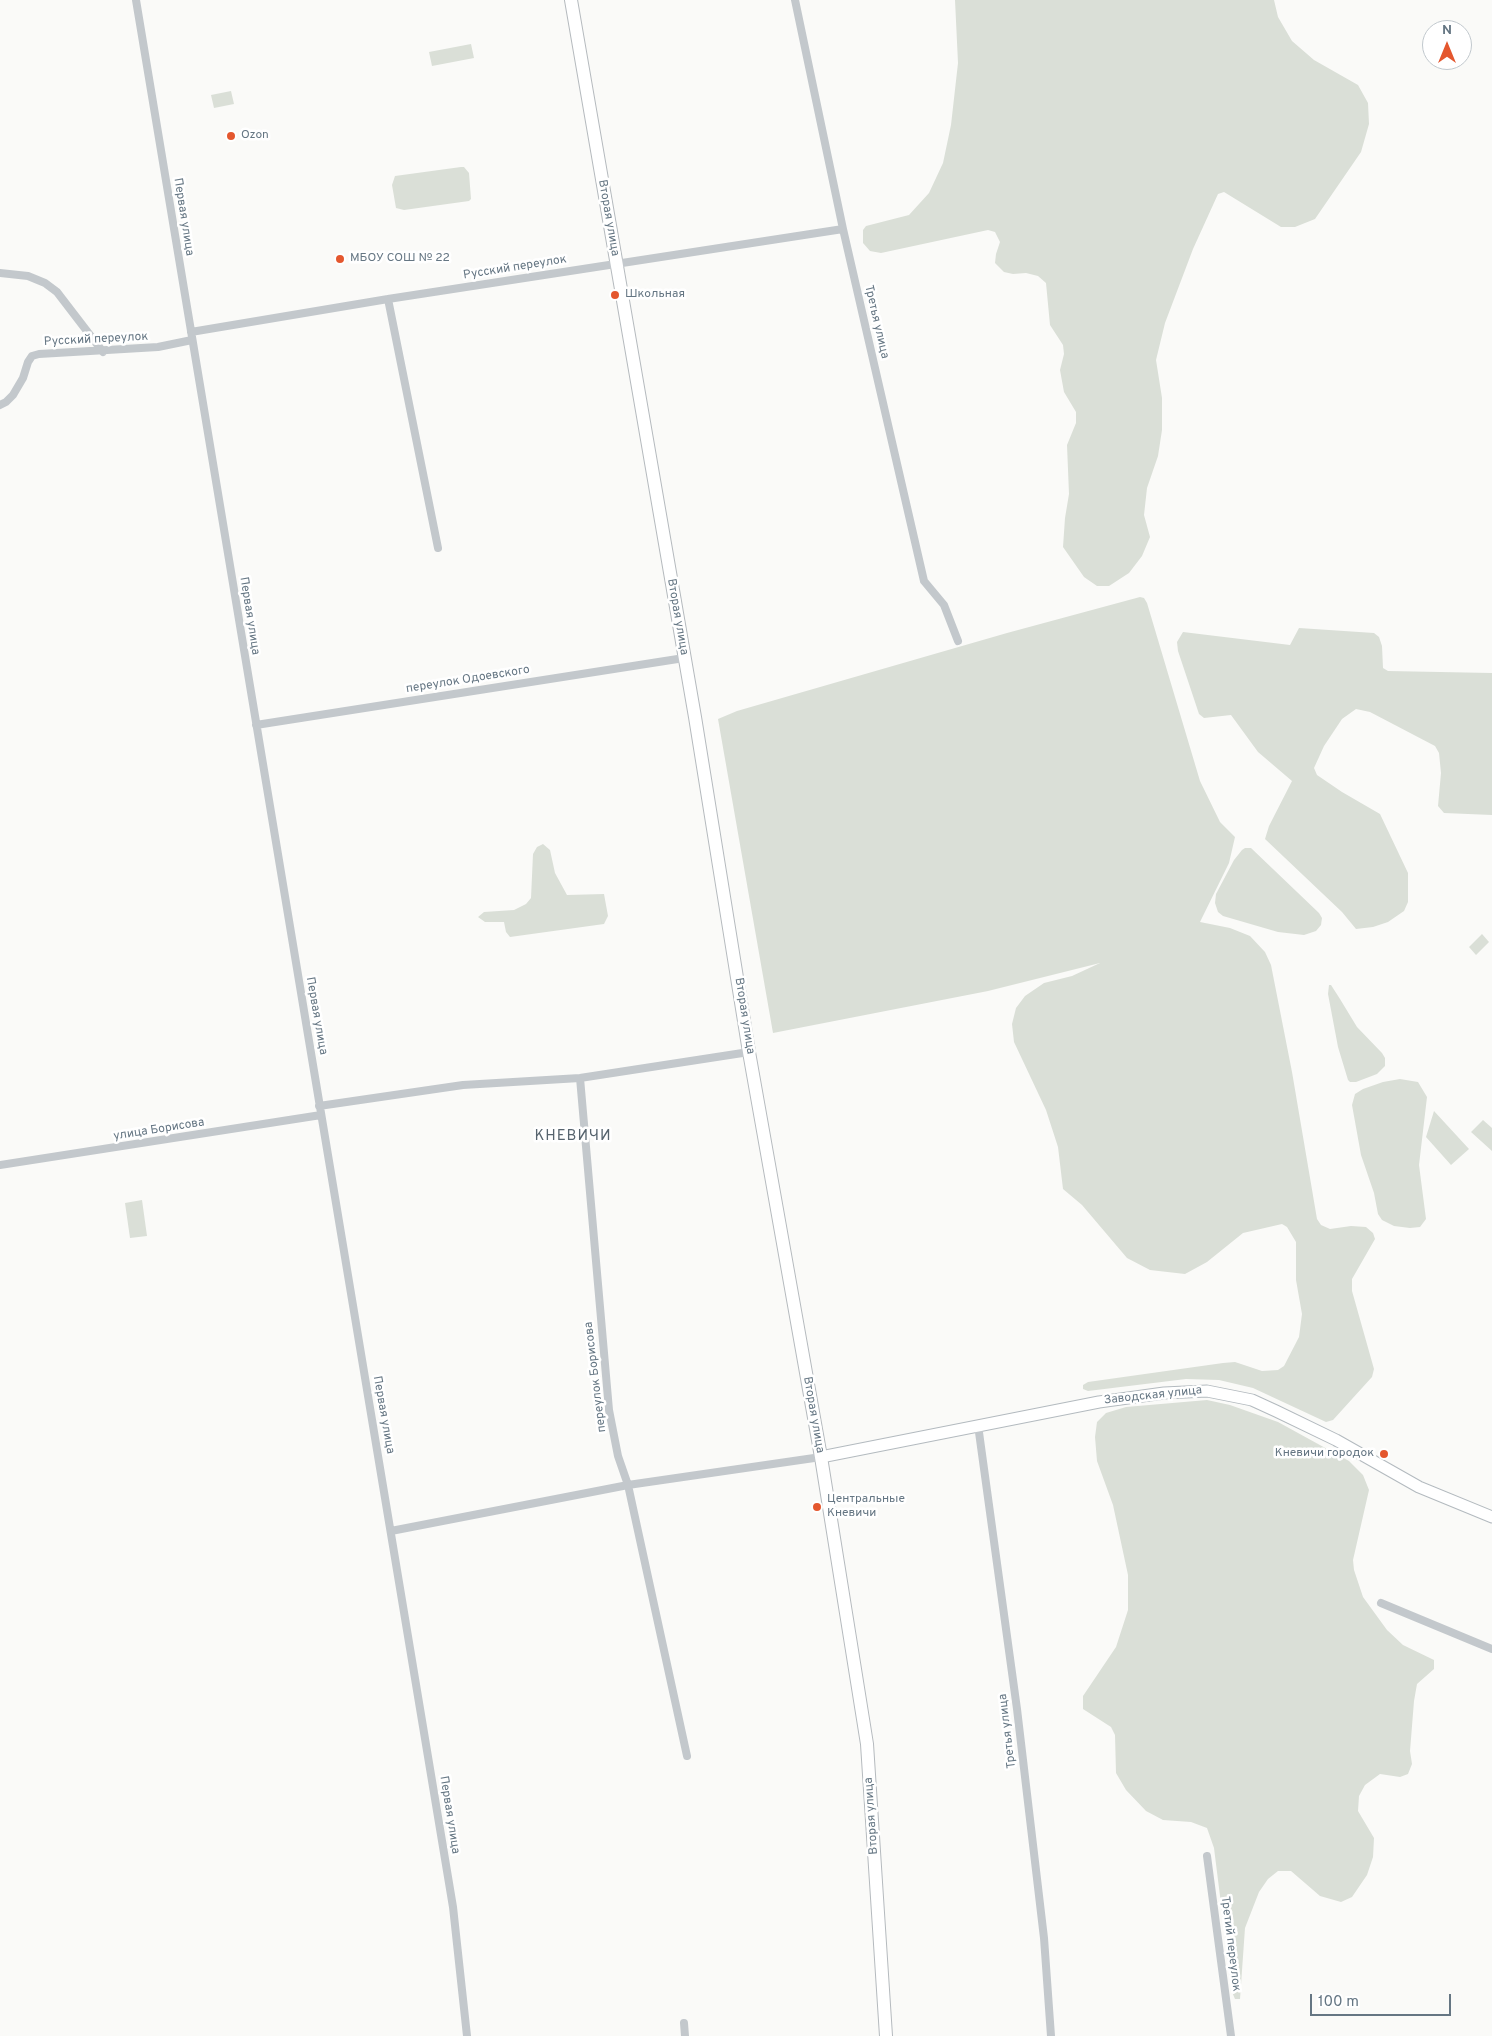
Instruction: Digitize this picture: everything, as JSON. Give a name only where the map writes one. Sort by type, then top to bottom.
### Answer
[{"type":"main road","name":"Вторая улица","points":[[571,0],[684,658],[749,1052],[821,1457],[867,1744],[886,2036]]},
{"type":"street","name":"Первая улица","points":[[136,0],[453,1907],[467,2036]]},
{"type":"street","name":"Третья улица","points":[[795,0],[843,228],[924,581],[944,605],[958,641]]},
{"type":"street","name":"Русский переулок","points":[[0,405],[13,395],[23,378],[32,356],[39,354],[103,352],[158,347],[191,336],[388,299],[843,228]]},
{"type":"street","points":[[0,273],[28,276],[45,283],[56,292],[103,352]]},
{"type":"street","points":[[388,299],[438,548]]},
{"type":"street","name":"переулок Одоевского","points":[[256,725],[684,658]]},
{"type":"street","points":[[320,1106],[463,1085],[580,1078],[749,1052]]},
{"type":"street","name":"переулок Борисова","points":[[580,1078],[609,1410],[618,1456],[628,1485],[687,1756]]},
{"type":"street","name":"улица Борисова","points":[[0,1165],[321,1115]]},
{"type":"street","name":"Заводская улица","points":[[821,1457],[1099,1402],[1164,1393],[1215,1392],[1252,1400],[1336,1440],[1419,1487],[1492,1517]]},
{"type":"street","name":"Третья улица","points":[[978,1425],[1018,1709],[1044,1938],[1051,2036]]},
{"type":"street","points":[[391,1531],[628,1485],[821,1457]]},
{"type":"street","points":[[1381,1603],[1492,1649]]},
{"type":"street","name":"Третий переулок","points":[[1207,1856],[1231,2036]]},
{"type":"street","points":[[684,2023],[685,2036]]},
{"type":"shaded area","points":[[955,0],[1274,0],[1278,17],[1292,41],[1314,60],[1358,85],[1368,103],[1369,124],[1361,152],[1315,219],[1295,227],[1281,227],[1224,192],[1218,194],[1193,249],[1165,323],[1156,360],[1162,398],[1162,430],[1158,456],[1147,488],[1144,515],[1150,537],[1142,556],[1129,573],[1109,586],[1097,586],[1084,577],[1063,547],[1069,494],[1067,445],[1076,423],[1076,412],[1064,392],[1060,370],[1064,354],[1063,345],[1050,325],[1046,283],[1038,276],[1026,273],[1013,274],[1004,272],[995,263],[1000,242],[995,232],[988,230],[881,253],[870,251],[863,243],[863,230],[866,226],[909,215],[929,193],[943,163],[951,125],[958,63]]},
{"type":"shaded area","points":[[471,44],[474,58],[432,66],[429,52]]},
{"type":"shaded area","points":[[231,91],[234,104],[214,108],[211,95]]},
{"type":"shaded area","points":[[464,167],[469,173],[471,199],[469,201],[404,210],[396,208],[392,185],[395,176]]},
{"type":"shaded area","points":[[1140,597],[1144,598],[1147,603],[1200,781],[1220,822],[1235,837],[1229,863],[1200,922],[1230,928],[1250,936],[1265,952],[1271,965],[1292,1072],[1317,1219],[1321,1225],[1330,1229],[1351,1226],[1366,1227],[1373,1233],[1375,1239],[1352,1279],[1352,1291],[1374,1369],[1372,1377],[1333,1420],[1326,1422],[1253,1388],[1219,1380],[1186,1379],[1088,1391],[1083,1389],[1083,1385],[1088,1382],[1223,1363],[1235,1362],[1262,1371],[1278,1370],[1284,1366],[1299,1337],[1302,1314],[1296,1280],[1296,1242],[1287,1227],[1282,1224],[1243,1233],[1207,1262],[1185,1274],[1150,1270],[1127,1258],[1082,1205],[1063,1189],[1058,1147],[1046,1110],[1014,1042],[1012,1024],[1016,1008],[1025,996],[1044,983],[1072,976],[1100,963],[988,991],[773,1033],[718,719],[737,711],[1007,633]]},
{"type":"shaded area","points":[[1299,628],[1374,633],[1379,637],[1382,646],[1383,668],[1388,671],[1492,673],[1492,815],[1444,813],[1438,806],[1441,773],[1439,753],[1435,746],[1370,712],[1356,709],[1342,719],[1324,746],[1314,768],[1317,775],[1380,814],[1408,873],[1408,902],[1404,911],[1388,922],[1373,927],[1356,929],[1342,912],[1265,839],[1269,826],[1292,781],[1258,752],[1231,715],[1204,718],[1199,714],[1178,651],[1177,642],[1183,632],[1290,645]]},
{"type":"shaded area","points":[[543,844],[550,850],[555,873],[567,895],[604,894],[608,916],[604,924],[510,937],[506,932],[504,922],[485,922],[478,917],[484,912],[514,910],[526,904],[531,898],[533,854],[537,847]]},
{"type":"shaded area","points":[[1245,848],[1251,848],[1319,913],[1322,918],[1321,925],[1316,931],[1304,935],[1278,932],[1223,916],[1218,912],[1215,903],[1216,894],[1234,860]]},
{"type":"shaded area","points":[[1482,934],[1489,942],[1476,955],[1469,947]]},
{"type":"shaded area","points":[[1329,985],[1331,985],[1357,1027],[1385,1058],[1385,1066],[1377,1074],[1356,1082],[1348,1080],[1338,1047],[1328,994]]},
{"type":"shaded area","points":[[1400,1079],[1418,1082],[1427,1097],[1419,1165],[1426,1219],[1420,1227],[1394,1226],[1382,1220],[1378,1214],[1374,1193],[1361,1155],[1352,1105],[1355,1094],[1363,1089],[1383,1082]]},
{"type":"shaded area","points":[[1434,1111],[1469,1149],[1451,1165],[1426,1137]]},
{"type":"shaded area","points":[[1483,1120],[1492,1128],[1492,1151],[1471,1132]]},
{"type":"shaded area","points":[[142,1200],[147,1236],[130,1238],[125,1203]]},
{"type":"shaded area","points":[[1207,1400],[1230,1405],[1278,1422],[1349,1461],[1363,1475],[1369,1490],[1353,1560],[1354,1570],[1363,1597],[1387,1630],[1403,1645],[1434,1660],[1434,1669],[1417,1684],[1410,1751],[1412,1764],[1408,1774],[1400,1777],[1380,1774],[1365,1785],[1359,1796],[1358,1811],[1374,1838],[1373,1857],[1367,1875],[1352,1897],[1341,1902],[1320,1896],[1291,1871],[1278,1871],[1268,1879],[1259,1892],[1245,1928],[1240,1999],[1235,1999],[1232,1992],[1214,1848],[1207,1828],[1191,1822],[1163,1820],[1146,1811],[1126,1790],[1116,1773],[1115,1735],[1111,1727],[1083,1709],[1083,1696],[1116,1647],[1128,1610],[1128,1575],[1113,1505],[1097,1461],[1095,1437],[1097,1422],[1106,1413],[1126,1407]]},
{"type":"place","name":"Ozon","points":[[231,136]]},
{"type":"place","name":"МБОУ СОШ № 22","points":[[340,259]]},
{"type":"place","name":"Школьная","points":[[615,295]]},
{"type":"place","name":"Кневичи городок","points":[[1384,1454]]},
{"type":"place","name":"Центральные Кневичи","points":[[817,1507]]},
{"type":"district","name":"КНЕВИЧИ","points":[[573,1137]]}]
